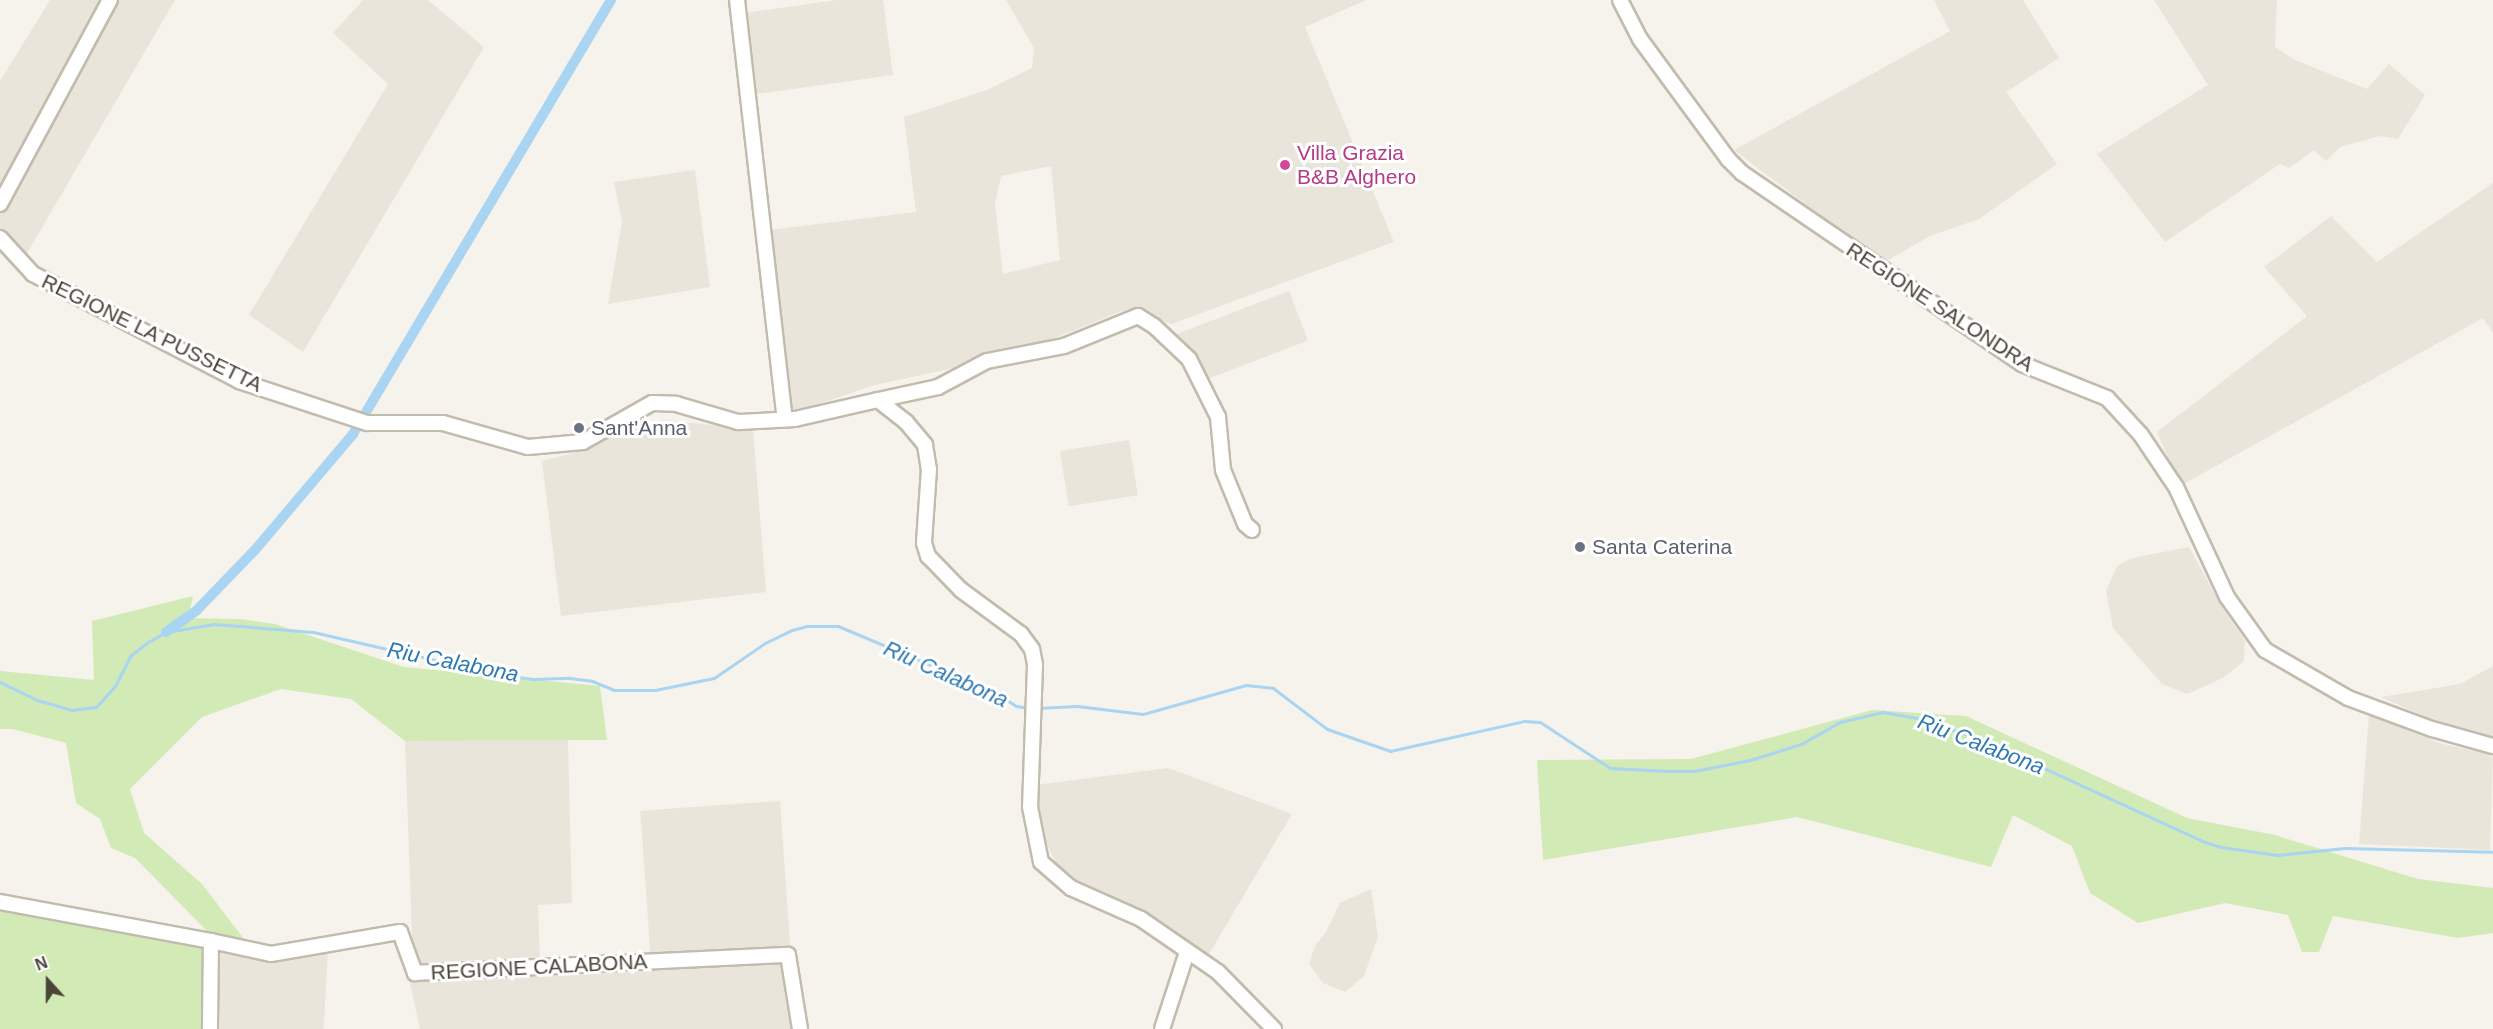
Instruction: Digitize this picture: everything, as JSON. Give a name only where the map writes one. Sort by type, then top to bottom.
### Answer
[{"type":"street","points":[[0,204],[110,0]]},
{"type":"street","points":[[737,0],[785,419]]},
{"type":"street","name":"REGIONE SALONDRA","points":[[1620,0],[1640,39],[1728,159],[1742,173],[2022,364],[2107,398],[2141,435],[2176,487],[2227,597],[2265,650],[2348,698],[2432,729],[2493,746]]},
{"type":"street","name":"REGIONE LA PUSSETTA","points":[[0,238],[33,274],[239,381],[367,423],[443,423],[528,447],[583,442],[652,403],[676,404],[738,422],[785,419],[878,400],[938,387],[987,361],[1064,346],[1138,316],[1154,326],[1189,359],[1218,417],[1222,470],[1245,524],[1252,530]]},
{"type":"street","points":[[878,400],[906,422],[925,445],[929,469],[924,543],[928,556],[961,590],[1021,634],[1032,649],[1034,678],[1030,807],[1041,862],[1071,888],[1142,920],[1218,972],[1274,1029]]},
{"type":"street","points":[[0,902],[211,941],[210,1029]]},
{"type":"street","name":"REGIONE CALABONA","points":[[211,941],[271,954],[400,932],[415,973],[788,956],[800,1029]]},
{"type":"street","points":[[1162,1029],[1187,952]]},
{"type":"shaded area","points":[[50,0],[175,0],[26,255],[0,234],[0,81]]},
{"type":"shaded area","points":[[363,0],[428,0],[484,47],[303,352],[249,315],[388,84],[333,33]]},
{"type":"shaded area","points":[[837,0],[883,0],[893,75],[756,94],[745,13]]},
{"type":"shaded area","points":[[1006,0],[1366,0],[1305,27],[1394,242],[1172,324],[1122,311],[1010,356],[875,385],[789,414],[769,230],[916,212],[904,117],[987,90],[1032,68],[1034,48]],"holes":[[[1051,166],[1060,260],[1003,274],[995,204],[1001,176]]]},
{"type":"shaded area","points":[[1934,0],[2023,0],[2059,58],[2006,92],[2057,164],[1979,219],[1930,236],[1883,263],[1734,150],[1950,31]]},
{"type":"shaded area","points":[[2154,0],[2277,0],[2275,47],[2295,60],[2367,89],[2389,64],[2425,95],[2398,139],[2380,136],[2340,147],[2326,161],[2314,150],[2289,168],[2280,164],[2165,242],[2097,154],[2208,85]]},
{"type":"shaded area","points":[[695,170],[710,287],[608,304],[622,222],[614,182]]},
{"type":"shaded area","points":[[2493,183],[2493,333],[2483,318],[2180,486],[2157,432],[2307,316],[2264,267],[2331,216],[2377,262]]},
{"type":"shaded area","points":[[1289,291],[1308,340],[1196,383],[1177,334]]},
{"type":"shaded area","points":[[664,420],[753,429],[766,592],[561,616],[542,461],[584,450],[635,426]]},
{"type":"shaded area","points":[[1129,440],[1138,495],[1069,506],[1060,451]]},
{"type":"shaded area","points":[[2189,547],[2223,609],[2245,641],[2244,661],[2223,678],[2187,694],[2162,684],[2113,628],[2106,591],[2117,566],[2132,558]]},
{"type":"shaded area","points":[[2493,666],[2493,742],[2480,741],[2381,697],[2460,684]]},
{"type":"shaded area","points":[[2369,714],[2439,743],[2493,755],[2490,850],[2359,844]]},
{"type":"shaded area","points":[[568,740],[572,903],[538,905],[540,962],[431,968],[413,962],[405,741]]},
{"type":"shaded area","points":[[1168,768],[1292,814],[1206,959],[1162,925],[1060,873],[1045,840],[1035,785]]},
{"type":"shaded area","points":[[780,801],[790,947],[651,956],[640,811]]},
{"type":"shaded area","points":[[1371,889],[1378,937],[1364,976],[1345,992],[1323,983],[1309,964],[1315,946],[1326,932],[1340,903]]},
{"type":"shaded area","points":[[214,944],[328,950],[324,1029],[210,1029]]},
{"type":"shaded area","points":[[783,958],[791,1029],[420,1029],[409,979]]},
{"type":"green space","points":[[193,596],[188,618],[240,619],[275,624],[404,667],[600,686],[607,740],[405,741],[351,699],[281,689],[202,717],[130,789],[144,833],[202,884],[247,943],[210,934],[135,858],[111,848],[100,819],[76,803],[66,743],[13,729],[0,729],[0,671],[94,680],[92,621]]},
{"type":"green space","points":[[1872,710],[1966,716],[2187,818],[2275,835],[2418,879],[2493,888],[2493,933],[2458,938],[2333,916],[2319,952],[2302,952],[2288,915],[2225,903],[2138,923],[2090,893],[2072,846],[2013,815],[1991,867],[1797,817],[1543,860],[1537,760],[1691,759]]},
{"type":"green space","points":[[0,905],[207,943],[207,1029],[0,1029]]},
{"type":"waterway","points":[[166,632],[197,610],[255,550],[353,434],[611,0]]},
{"type":"waterway","name":"Riu Calabona","points":[[0,682],[37,700],[71,710],[96,707],[115,686],[130,656],[148,642],[166,632],[214,624],[313,632],[501,675],[592,681],[614,690],[655,690],[714,678],[765,643],[792,630],[807,626],[838,626],[993,691],[1016,706],[1030,708]]},
{"type":"waterway","name":"Riu Calabona","points":[[1037,708],[1077,706],[1143,714],[1246,685],[1273,688],[1327,729],[1390,751],[1524,721],[1540,722],[1610,768],[1668,771],[1694,771],[1750,760],[1801,744],[1840,722],[1883,712],[1916,718],[1985,741],[2202,841],[2221,847],[2277,855],[2345,848],[2493,852]]},
{"type":"place","name":"Villa Grazia B&B Alghero","points":[[1285,165]]},
{"type":"place","name":"Sant'Anna","points":[[579,428]]},
{"type":"place","name":"Santa Caterina","points":[[1580,547]]}]
